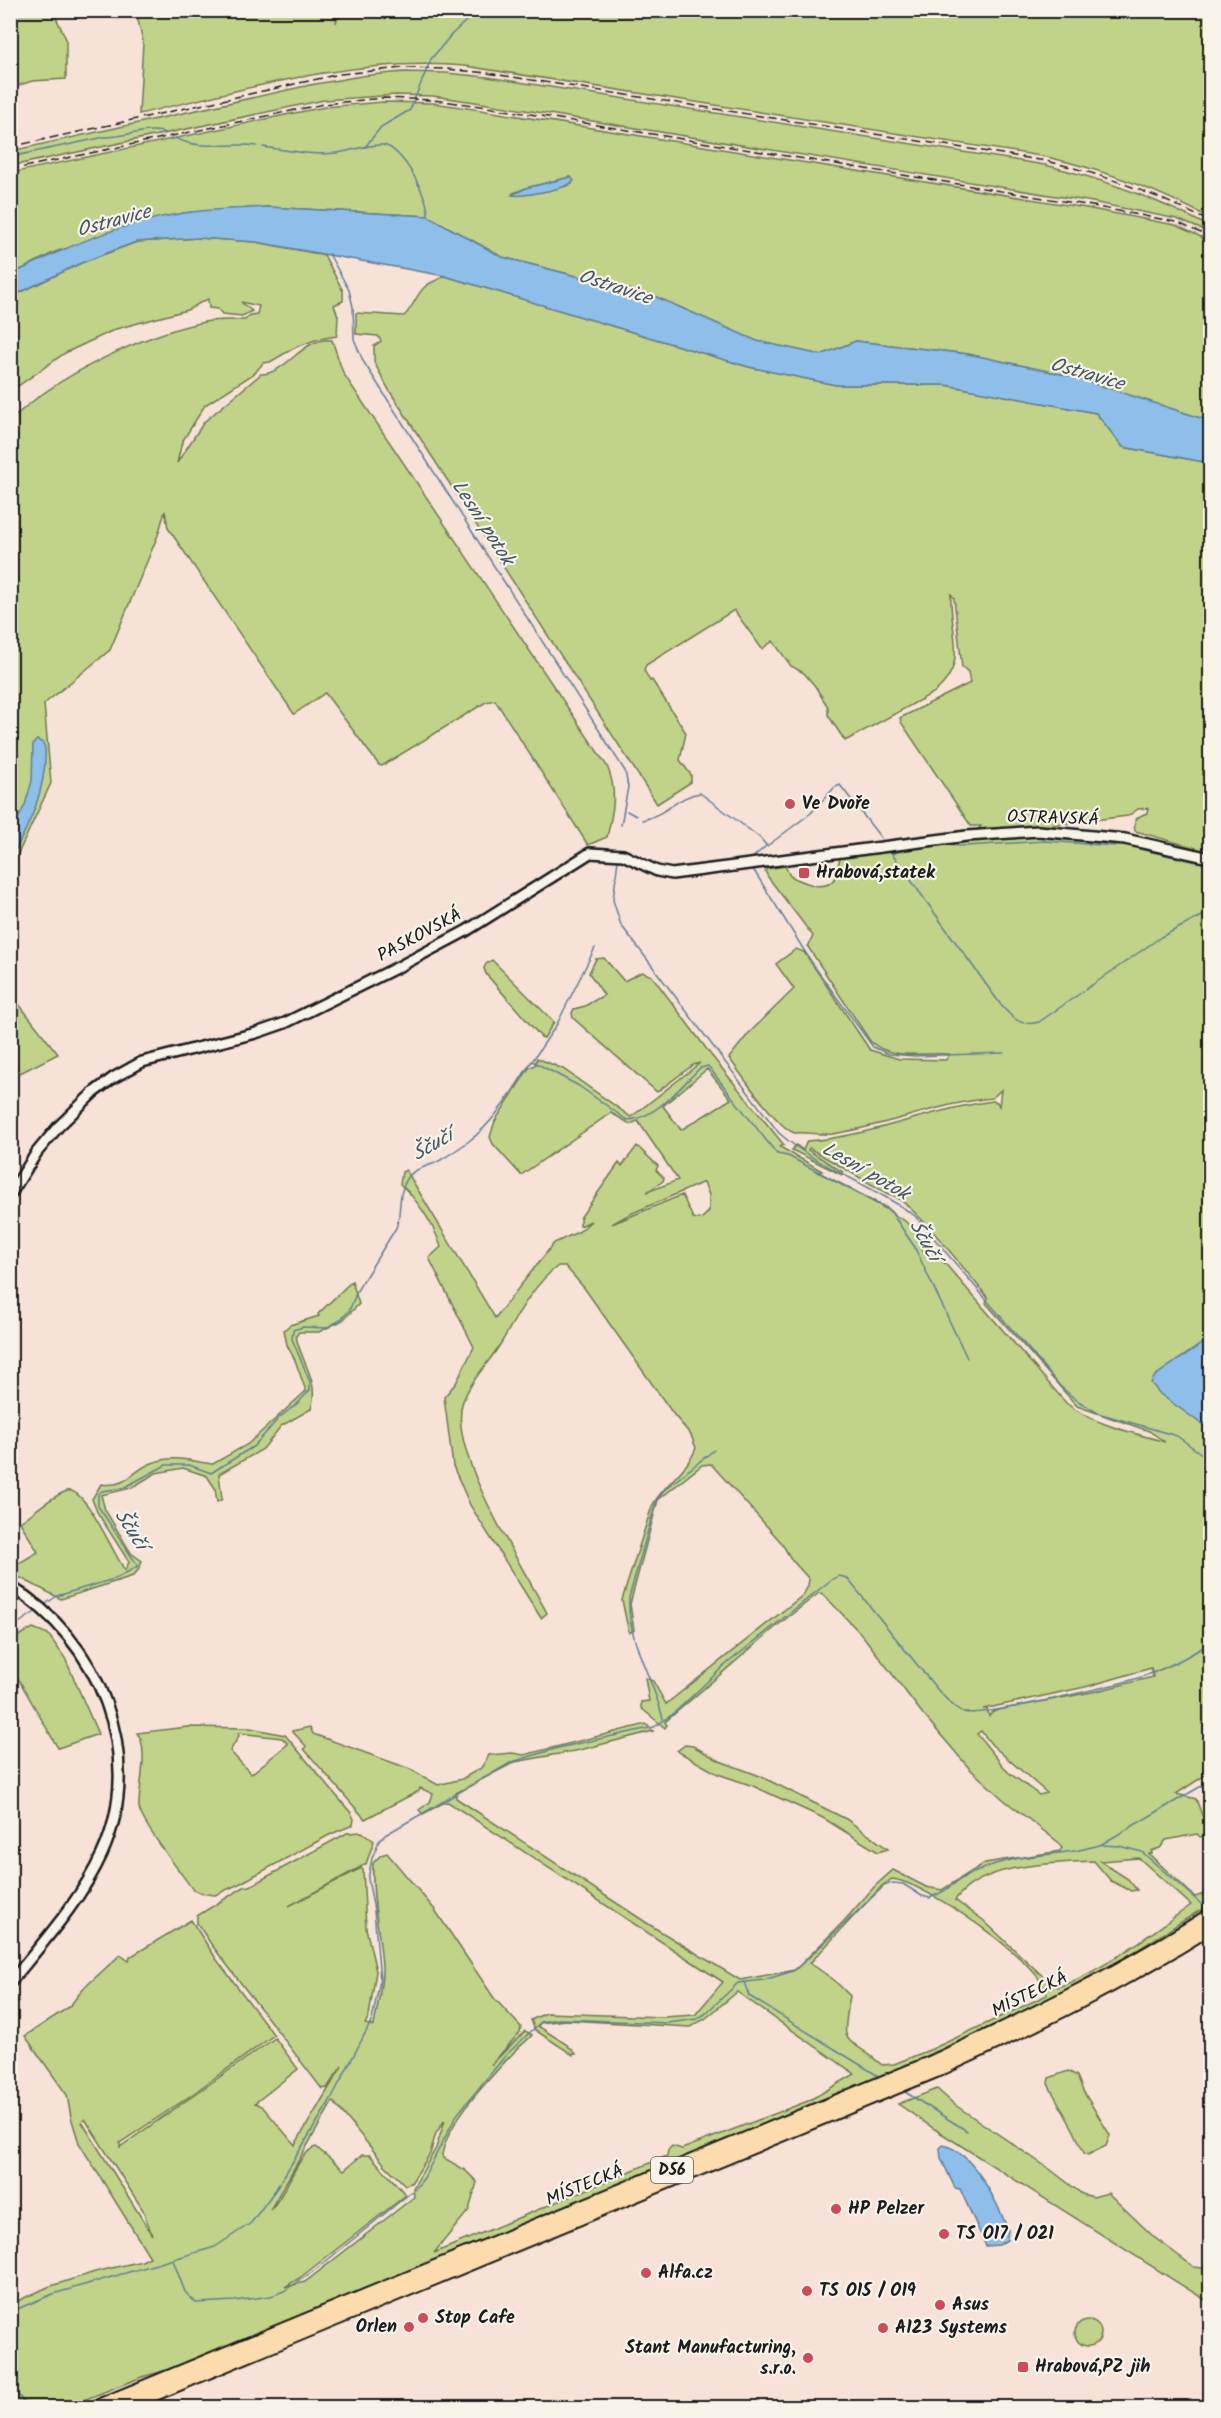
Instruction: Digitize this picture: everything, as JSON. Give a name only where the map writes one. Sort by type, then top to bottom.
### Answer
[{"type":"highway","name":"MÍSTECKÁ","points":[[93,2408],[932,2062],[1018,2022],[1103,1978],[1210,1916]]},
{"type":"highway","name":"MÍSTECKÁ","points":[[120,2408],[925,2076],[1065,2010],[1210,1928]]},
{"type":"street","name":"OSTRAVSKÁ","points":[[893,845],[967,836],[1038,831],[1125,839],[1210,858]]},
{"type":"street","name":"PASKOVSKÁ","points":[[10,1195],[38,1152],[58,1127],[94,1092],[113,1078],[142,1062],[256,1033],[285,1023],[466,932],[585,856],[598,852],[619,854],[657,871],[672,874],[893,845]]},
{"type":"street","points":[[10,1586],[46,1611],[85,1658],[103,1692],[114,1729],[118,1774],[117,1802],[104,1852],[76,1899],[10,1983]]},
{"type":"green space","points":[[11,10],[53,11],[66,39],[66,79],[32,81],[11,88]]},
{"type":"green space","points":[[350,10],[416,10],[418,13],[421,10],[1210,11],[1210,218],[1171,198],[1130,182],[1047,157],[465,66],[424,64],[342,70],[260,85],[139,114],[143,42],[136,11],[346,11],[337,14],[336,23],[337,19]]},
{"type":"green space","points":[[403,72],[487,77],[1045,165],[1109,183],[1150,199],[1210,227],[1210,233],[1177,219],[1087,201],[433,96],[396,95],[324,100],[11,166],[11,151],[310,85],[361,76]]},
{"type":"green space","points":[[383,102],[433,103],[1086,208],[1175,225],[1210,241],[1210,421],[1070,376],[968,354],[856,341],[821,355],[756,341],[654,296],[502,257],[428,216],[267,207],[184,213],[55,252],[11,275],[11,173],[325,107]],"holes":[[[570,177],[572,184],[533,193],[513,193]]]},
{"type":"green space","points":[[198,238],[256,242],[324,255],[343,291],[343,301],[334,305],[338,316],[337,336],[318,339],[296,347],[270,362],[263,363],[255,373],[205,405],[182,442],[177,463],[204,422],[261,374],[279,368],[312,344],[322,340],[332,340],[343,373],[607,766],[612,784],[613,810],[607,837],[588,845],[495,700],[486,702],[382,766],[325,693],[294,714],[168,528],[165,511],[158,535],[110,650],[44,704],[51,783],[11,869],[11,420],[51,388],[101,359],[180,328],[219,320],[245,320],[250,315],[257,314],[259,306],[241,302],[252,311],[242,316],[222,314],[218,309],[209,308],[208,299],[187,310],[116,329],[65,353],[11,391],[11,299],[81,263],[137,242]]},
{"type":"green space","points":[[445,276],[749,367],[836,385],[946,385],[1096,413],[1123,447],[1210,463],[1210,852],[1135,831],[1136,819],[1147,813],[1148,808],[1138,809],[1128,816],[976,831],[981,826],[971,826],[900,718],[970,683],[968,672],[962,667],[954,598],[951,594],[955,659],[946,681],[935,692],[845,741],[828,715],[828,707],[804,673],[791,666],[773,641],[762,649],[734,610],[646,665],[644,670],[650,681],[652,680],[686,733],[680,760],[691,775],[691,782],[657,804],[389,390],[374,362],[374,346],[381,341],[378,336],[356,334],[356,313],[404,316],[423,288]]},
{"type":"green space","points":[[1037,835],[1117,842],[1210,864],[1210,1338],[1155,1376],[1193,1417],[1210,1430],[1210,1772],[1176,1794],[1196,1799],[1202,1815],[1210,1823],[1210,1839],[1206,1835],[1200,1837],[1197,1834],[1166,1840],[1160,1848],[1149,1854],[1195,1897],[1210,1892],[1210,1904],[1131,1954],[1050,1999],[901,2068],[177,2367],[142,2377],[66,2407],[11,2408],[11,2304],[48,2287],[150,2257],[79,2143],[67,2095],[25,2036],[69,2007],[84,1988],[120,1955],[129,1961],[130,1957],[191,1920],[217,1960],[274,2035],[120,2143],[120,2147],[275,2038],[298,2069],[255,2103],[262,2106],[295,2145],[342,2066],[327,2088],[322,2089],[211,1944],[197,1923],[197,1916],[244,1887],[250,1886],[347,1833],[362,1832],[374,1841],[366,1864],[289,1906],[361,1868],[363,1870],[366,1928],[376,1971],[369,2016],[365,2024],[374,2026],[382,1974],[373,1889],[373,1863],[381,1855],[387,1853],[435,1910],[494,1998],[521,2027],[520,2032],[491,2065],[525,2031],[532,2035],[494,2073],[472,2100],[461,2114],[446,2142],[442,2155],[444,2158],[465,2170],[477,2182],[469,2210],[434,2253],[667,2156],[672,2146],[682,2149],[808,2101],[855,2074],[737,1992],[705,2019],[690,2027],[567,2020],[540,2023],[538,2026],[566,2044],[576,2054],[573,2055],[535,2030],[531,2020],[546,2013],[663,2017],[695,2015],[723,1982],[448,1802],[423,1814],[419,1810],[430,1802],[433,1794],[420,1788],[419,1791],[365,1819],[304,1749],[306,1746],[292,1731],[310,1727],[313,1734],[410,1769],[438,1785],[462,1779],[481,1768],[489,1755],[512,1753],[524,1755],[646,1724],[653,1731],[580,1750],[515,1762],[456,1793],[456,1798],[650,1925],[740,1980],[795,1970],[893,1870],[926,1887],[942,1890],[985,1863],[1060,1851],[1062,1848],[1058,1842],[1004,1800],[969,1768],[922,1713],[863,1636],[823,1594],[819,1593],[778,1625],[665,1722],[667,1725],[665,1728],[641,1708],[641,1702],[649,1701],[645,1678],[653,1681],[666,1704],[803,1595],[809,1579],[791,1559],[781,1542],[711,1464],[702,1465],[658,1500],[630,1604],[634,1630],[629,1633],[622,1600],[652,1506],[687,1463],[696,1448],[691,1435],[674,1415],[585,1289],[565,1266],[558,1266],[533,1292],[469,1388],[462,1404],[461,1426],[466,1452],[506,1540],[547,1613],[541,1618],[470,1505],[453,1466],[444,1397],[456,1383],[474,1347],[429,1258],[441,1247],[434,1230],[419,1205],[400,1184],[402,1172],[406,1170],[495,1318],[554,1243],[580,1231],[591,1221],[580,1226],[580,1218],[619,1163],[622,1166],[637,1146],[658,1166],[656,1170],[664,1178],[647,1192],[678,1180],[638,1121],[630,1124],[611,1113],[521,1175],[493,1144],[490,1137],[495,1121],[529,1068],[535,1065],[537,1058],[563,1069],[631,1117],[700,1063],[693,1065],[657,1092],[573,1018],[574,1009],[585,1006],[604,995],[589,973],[596,959],[604,958],[624,981],[642,972],[652,976],[711,1055],[784,1145],[780,1147],[822,1171],[818,1172],[905,1221],[915,1232],[925,1255],[930,1250],[935,1252],[1066,1403],[1088,1417],[1165,1442],[1149,1431],[1077,1406],[986,1303],[988,1298],[910,1208],[897,1198],[809,1148],[808,1150],[843,1172],[842,1175],[792,1150],[796,1145],[803,1150],[807,1141],[877,1129],[946,1110],[993,1101],[999,1106],[1001,1090],[992,1098],[952,1105],[872,1126],[832,1134],[795,1133],[788,1130],[770,1112],[729,1058],[749,1033],[794,989],[776,964],[796,949],[804,952],[870,1050],[899,1059],[946,1060],[949,1054],[897,1053],[878,1047],[870,1041],[808,947],[813,936],[765,871],[785,866],[790,876],[808,884],[822,886],[833,881],[841,857],[948,842]],"holes":[[[707,1069],[731,1099],[681,1130],[663,1106]],[[704,1182],[709,1195],[709,1211],[700,1219],[693,1218],[682,1195],[612,1224]],[[1151,1668],[1153,1677],[1097,1691],[998,1710],[989,1716],[987,1709],[983,1709],[1085,1687]],[[981,1731],[992,1745],[1047,1793],[1039,1795],[1008,1772],[977,1734]],[[1139,1858],[1191,1905],[1110,1961],[1058,1987],[1049,1982],[983,1920],[955,1900],[967,1888],[982,1879],[1000,1872],[1039,1864],[1094,1861],[1111,1881],[1131,1891],[1137,1890],[1128,1879],[1100,1861]],[[892,1879],[907,1883],[929,1894],[980,1926],[1026,1964],[1041,1981],[1047,1995],[932,2049],[894,2064],[882,2065],[848,2039],[846,2026],[850,1996],[834,1980],[810,1963],[883,1885]],[[333,2101],[385,2165],[405,2185],[411,2183],[430,2154],[436,2133],[445,2120],[436,2148],[413,2188],[414,2197],[305,2282],[285,2287],[406,2195],[370,2155],[362,2155],[344,2170],[316,2147],[303,2157],[270,2210]],[[85,2119],[143,2210],[152,2235],[82,2122]]]},
{"type":"green space","points":[[492,960],[554,1022],[544,1038],[486,974],[484,968]]},
{"type":"green space","points":[[11,994],[58,1054],[20,1073],[11,1059],[11,1038],[13,1036],[11,1033]]},
{"type":"green space","points":[[352,1281],[359,1304],[343,1320],[319,1332],[299,1332],[296,1336],[312,1380],[311,1409],[281,1426],[263,1449],[219,1474],[222,1499],[217,1502],[215,1488],[207,1476],[183,1468],[156,1473],[131,1488],[101,1495],[105,1510],[131,1553],[142,1561],[133,1576],[61,1599],[11,1573],[11,1555],[16,1565],[38,1552],[20,1522],[67,1491],[74,1492],[82,1499],[99,1523],[125,1570],[129,1562],[97,1512],[92,1499],[101,1484],[110,1485],[124,1481],[145,1466],[161,1460],[184,1459],[213,1464],[248,1444],[306,1391],[287,1345],[284,1330],[290,1325],[319,1316],[318,1314]]},
{"type":"green space","points":[[33,1628],[48,1634],[65,1658],[98,1734],[58,1748],[11,1666],[11,1640]]},
{"type":"green space","points":[[187,1727],[250,1728],[285,1735],[351,1813],[354,1819],[353,1825],[331,1834],[215,1895],[193,1890],[141,1814],[139,1799],[143,1748],[137,1733]],"holes":[[[238,1733],[282,1738],[288,1744],[251,1774],[230,1751],[239,1736]]]},
{"type":"green space","points":[[685,1745],[693,1746],[720,1761],[760,1776],[846,1819],[888,1849],[878,1852],[823,1818],[753,1786],[718,1774],[677,1751]]},
{"type":"green space","points":[[1068,2071],[1077,2076],[1083,2091],[1110,2135],[1106,2146],[1088,2155],[1084,2153],[1048,2084],[1049,2078]]},
{"type":"green space","points":[[937,2089],[955,2105],[1051,2170],[1082,2194],[1093,2197],[1108,2193],[1155,2238],[1194,2267],[1210,2269],[1210,2303],[898,2104]]},
{"type":"green space","points":[[1088,2320],[1097,2324],[1101,2333],[1097,2342],[1088,2346],[1079,2342],[1075,2333],[1079,2324]]},
{"type":"water","points":[[571,177],[574,181],[562,187],[534,194],[512,195],[526,188]]},
{"type":"water","name":"Ostravice","points":[[267,207],[428,216],[502,257],[654,296],[757,341],[821,355],[856,341],[968,354],[1070,376],[1210,421],[1210,463],[1123,447],[1096,413],[946,385],[836,385],[749,367],[445,276],[256,242],[198,238],[136,242],[81,263],[11,299],[11,275],[52,255],[117,229],[184,213]]},
{"type":"water","points":[[37,740],[43,743],[45,748],[40,791],[31,819],[11,858],[11,833],[25,805],[32,781],[33,744]]},
{"type":"water","points":[[1210,1338],[1210,1430],[1160,1394],[1151,1383],[1155,1376]]},
{"type":"water","points":[[943,2145],[954,2149],[964,2157],[991,2193],[1008,2230],[1007,2240],[999,2245],[986,2246],[960,2189],[955,2188],[941,2158],[940,2148]]},
{"type":"waterway","points":[[365,147],[381,127],[410,110],[431,59],[452,34],[478,10]]},
{"type":"waterway","points":[[10,157],[105,137],[151,131],[166,133]]},
{"type":"waterway","points":[[175,138],[205,145],[257,146]]},
{"type":"waterway","points":[[263,147],[319,154],[383,145],[398,155],[413,175],[420,187],[428,216]]},
{"type":"waterway","name":"Lesní potok","points":[[329,254],[349,290],[353,307],[354,339],[363,361],[625,771],[628,787],[621,825]]},
{"type":"waterway","points":[[642,820],[700,793],[759,837],[767,846],[811,813],[834,788],[840,785],[881,838]]},
{"type":"waterway","points":[[627,811],[636,816]]},
{"type":"waterway","points":[[1115,846],[1045,841],[965,846],[943,845],[908,849],[892,854],[1001,1005],[1022,1023],[1039,1022],[1161,937],[1210,912]]},
{"type":"waterway","points":[[751,859],[766,846]]},
{"type":"waterway","points":[[1139,849],[1210,865]]},
{"type":"waterway","name":"Lesní potok","points":[[618,860],[613,900],[621,925],[779,1133],[811,1156],[881,1194],[915,1216],[1060,1386],[1075,1399],[1098,1413],[1177,1436],[1210,1460]]},
{"type":"waterway","points":[[753,869],[814,966],[873,1047],[889,1054],[915,1056],[1004,1053]]},
{"type":"waterway","points":[[533,1060],[557,1024],[595,948]]},
{"type":"waterway","name":"Ščučí","points":[[44,1605],[57,1596],[117,1578],[138,1566],[98,1506],[98,1494],[102,1491],[123,1488],[166,1465],[189,1465],[211,1473],[254,1446],[279,1418],[310,1390],[310,1382],[292,1339],[293,1330],[303,1327],[326,1328],[339,1321],[349,1311],[358,1289],[396,1228],[402,1191],[410,1175],[443,1159],[479,1133],[504,1104],[532,1061],[579,1086],[627,1120],[638,1118],[658,1108],[700,1068],[708,1066],[777,1154],[788,1156],[889,1209],[914,1246],[967,1358]]},
{"type":"waterway","points":[[663,1719],[636,1645],[629,1614],[629,1598],[655,1505],[664,1490],[714,1450]]},
{"type":"waterway","points":[[10,2312],[53,2294],[215,2247],[251,2223],[276,2189],[330,2101],[372,2020],[380,1980],[374,1910],[368,1879],[372,1858],[379,1841],[385,1835],[512,1762],[558,1748],[654,1727],[673,1714],[724,1666],[831,1580],[839,1576],[847,1578],[936,1688],[952,1705],[963,1712],[974,1713],[1021,1705],[1131,1680],[1153,1673],[1210,1643]]},
{"type":"waterway","name":"Ščučí","points":[[10,1629],[38,1610]]},
{"type":"waterway","points":[[173,2260],[185,2292],[196,2303],[235,2301],[271,2296],[284,2291],[315,2270],[414,2190],[424,2178],[456,2116],[505,2056],[541,2022],[559,2019],[668,2023],[697,2019],[738,1983],[764,1980],[793,1971],[884,1886],[892,1883],[903,1884],[922,1896],[930,1898],[964,1877],[995,1864],[1100,1845],[1210,1781]]},
{"type":"waterway","points":[[1103,1845],[1119,1846],[1142,1852],[1208,1910]]},
{"type":"waterway","points":[[744,1982],[749,1996],[880,2077]]},
{"type":"waterway","points":[[902,2090],[967,2131]]},
{"type":"waterway","points":[[10,2384],[28,2408]]},
{"type":"railway","points":[[10,147],[340,74],[403,68],[446,69],[487,73],[1046,161],[1130,186],[1210,222]]},
{"type":"railway","points":[[10,170],[324,104],[383,98],[433,100],[1087,205],[1176,222],[1210,237]]},
{"type":"place","name":"Ve Dvoře","points":[[790,804]]},
{"type":"place","name":"Hrabová,statek","points":[[804,873]]},
{"type":"place","name":"HP Pelzer","points":[[836,2209]]},
{"type":"place","name":"TS O17 / O21","points":[[944,2234]]},
{"type":"place","name":"Alfa.cz","points":[[646,2273]]},
{"type":"place","name":"TS O15 / O19","points":[[807,2291]]},
{"type":"place","name":"Asus","points":[[940,2305]]},
{"type":"place","name":"Stop Cafe","points":[[423,2318]]},
{"type":"place","name":"Orlen","points":[[409,2327]]},
{"type":"place","name":"A123 Systems","points":[[883,2328]]},
{"type":"place","name":"Stant Manufacturing, s.r.o.","points":[[808,2358]]},
{"type":"place","name":"Hrabová,PZ jih","points":[[1023,2367]]}]
